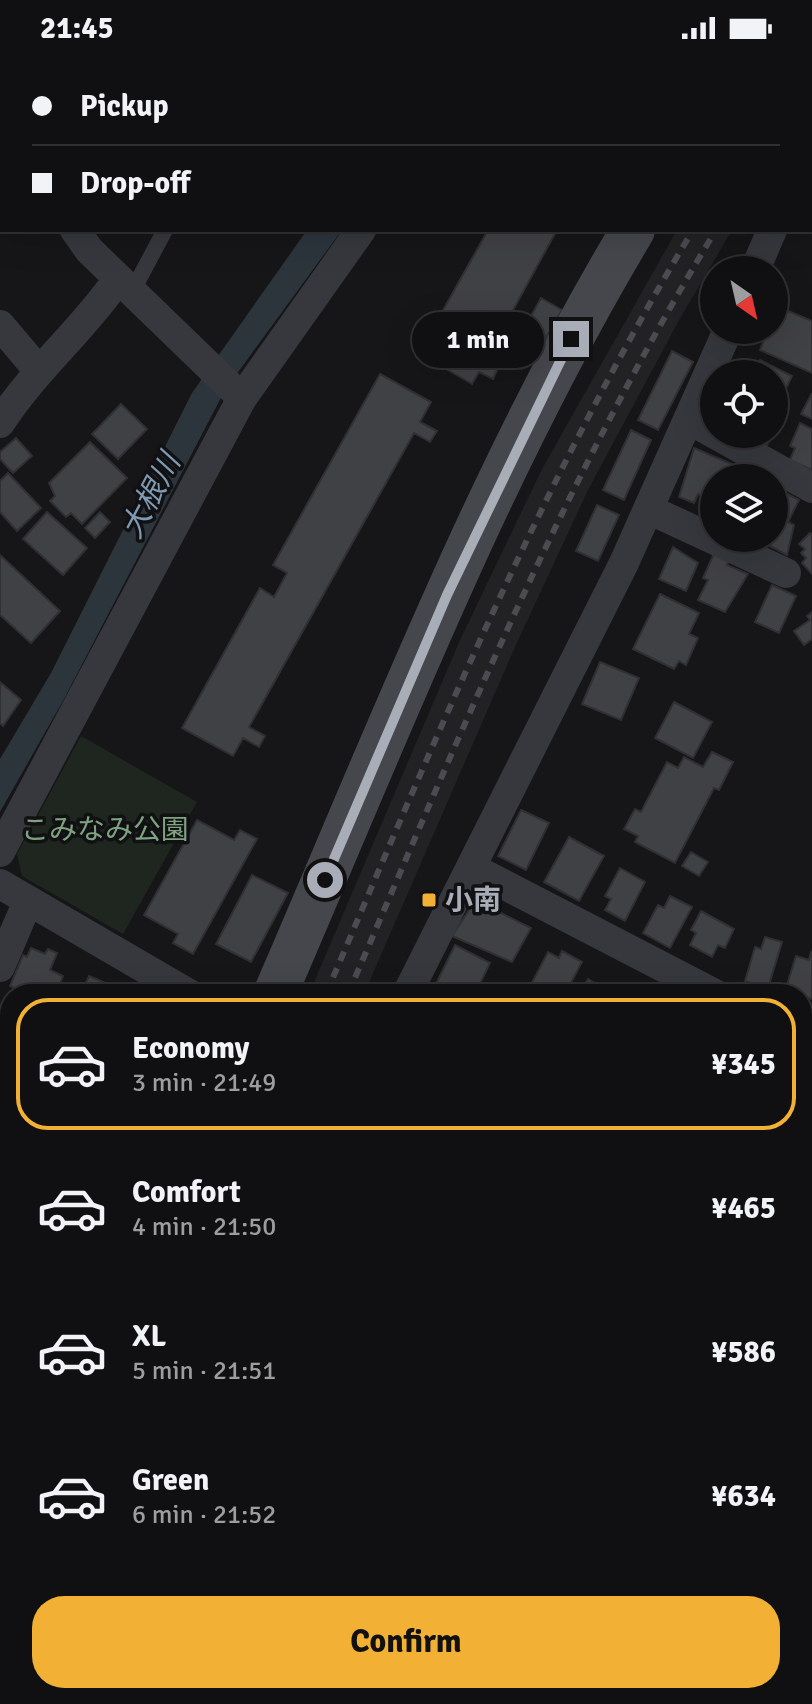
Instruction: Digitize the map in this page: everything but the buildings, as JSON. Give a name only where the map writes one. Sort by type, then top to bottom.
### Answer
[{"type":"street","points":[[77,232],[125,285],[236,393]]},
{"type":"street","points":[[0,852],[236,393],[359,232]]},
{"type":"street","points":[[279,984],[447,595],[585,311],[632,232]]},
{"type":"street","points":[[761,256],[771,232]]},
{"type":"street","points":[[0,423],[39,371],[101,303],[125,285]]},
{"type":"street","points":[[0,325],[39,371]]},
{"type":"street","points":[[412,984],[648,509],[722,344]]},
{"type":"street","points":[[688,419],[812,488]]},
{"type":"street","points":[[648,509],[786,573]]},
{"type":"street","points":[[472,868],[696,984]]},
{"type":"street","points":[[0,884],[146,983]]},
{"type":"street","points":[[0,967],[28,901]]},
{"type":"lane","points":[[125,285],[164,232]]},
{"type":"shaded area","points":[[676,232],[731,232],[717,256],[700,256],[700,285],[588,490],[515,647],[368,984],[313,984],[460,640],[542,469]]},
{"type":"green space","name":"こみなみ公園","points":[[81,736],[197,802],[123,934],[22,876],[17,854]]},
{"type":"water","name":"大根川","points":[[306,232],[341,232],[225,390],[64,699],[0,812],[0,759],[51,673],[192,393]]},
{"type":"railway","points":[[330,984],[452,702],[542,510],[589,415],[692,232]]},
{"type":"railway","points":[[352,984],[518,605],[612,415],[715,232]]},
{"type":"place","name":"小南","points":[[429,900]]},
{"type":"route","points":[[325,880],[447,595],[571,339]]}]
